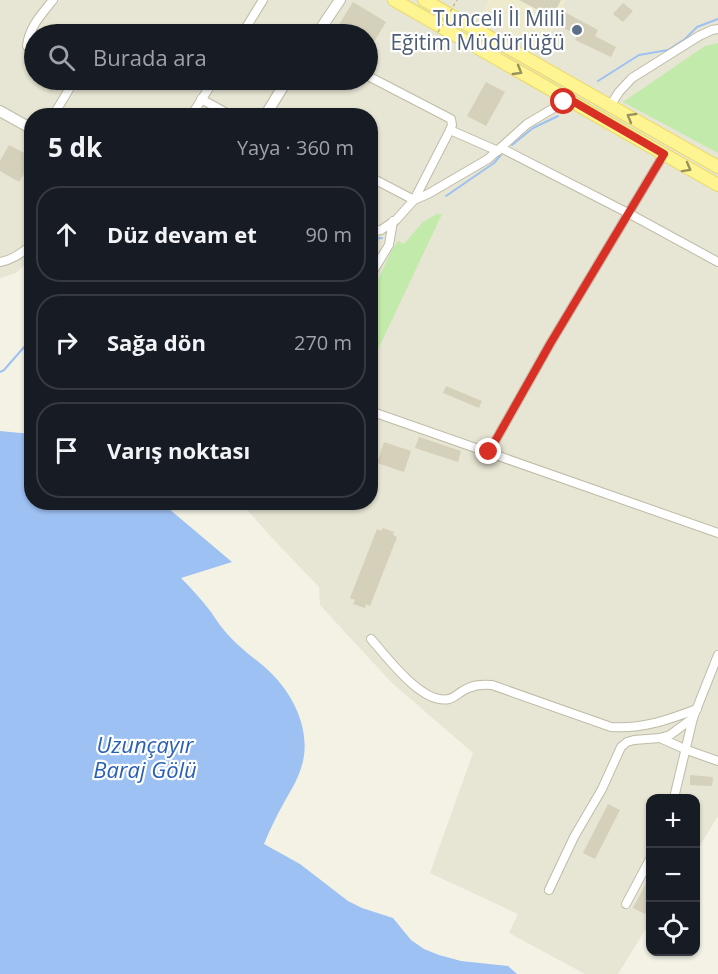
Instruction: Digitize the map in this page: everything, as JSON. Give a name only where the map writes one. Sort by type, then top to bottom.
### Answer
[{"type":"main road","points":[[394,0],[718,185]]},
{"type":"main road","points":[[424,0],[718,167]]},
{"type":"street","points":[[34,24],[53,0]]},
{"type":"street","points":[[248,24],[263,0]]},
{"type":"street","points":[[324,24],[340,0]]},
{"type":"street","points":[[610,106],[632,78],[699,36],[718,29]]},
{"type":"street","points":[[378,81],[451,119],[452,125],[414,200],[393,221],[378,231]]},
{"type":"street","points":[[58,108],[69,90]]},
{"type":"street","points":[[196,108],[207,90]]},
{"type":"street","points":[[269,108],[280,90]]},
{"type":"street","points":[[201,99],[217,108]]},
{"type":"street","points":[[414,200],[489,159],[527,123],[569,99]]},
{"type":"street","points":[[0,111],[24,124]]},
{"type":"street","points":[[450,130],[499,149],[628,213],[718,262]]},
{"type":"street","points":[[489,452],[550,344],[664,154]]},
{"type":"street","points":[[378,181],[414,200]]},
{"type":"street","points":[[378,263],[389,245],[393,221]]},
{"type":"street","points":[[0,262],[24,251]]},
{"type":"street","points":[[378,414],[718,533]]},
{"type":"street","points":[[371,639],[410,682],[428,696],[438,699],[450,698],[479,684],[492,685],[611,726],[627,728],[663,722],[697,709]]},
{"type":"street","points":[[676,794],[693,718],[718,655]]},
{"type":"street","points":[[549,890],[574,837],[602,789],[621,747],[634,740],[660,738],[678,730],[693,718]]},
{"type":"street","points":[[660,738],[718,761]]},
{"type":"street","points":[[626,904],[646,868]]},
{"type":"path","points":[[438,32],[457,0]]},
{"type":"shaded area","points":[[0,0],[718,0],[718,816],[700,845],[700,794],[646,794],[646,928],[618,974],[585,974],[509,933],[518,914],[430,873],[473,753],[391,682],[320,605],[319,587],[247,510],[378,510],[378,108],[24,108],[24,266],[16,273],[0,278]]},
{"type":"shaded area","points":[[488,0],[566,0],[542,53],[476,16],[485,9]]},
{"type":"green space","points":[[718,43],[718,153],[623,102],[705,46]]},
{"type":"green space","points":[[437,214],[442,214],[378,349],[378,279],[398,241],[404,244],[423,222]]},
{"type":"water","name":"Uzunçayır Baraj Gölü","points":[[0,431],[24,433],[24,510],[170,510],[232,562],[181,578],[204,603],[228,635],[280,683],[293,703],[302,726],[305,749],[302,766],[264,844],[300,864],[348,901],[393,918],[411,940],[424,949],[461,961],[508,966],[517,974],[0,974]]},
{"type":"building","points":[[519,0],[561,0],[557,8],[598,30],[595,36],[616,47],[611,57],[575,40],[578,35],[557,25],[559,21]]},
{"type":"building","points":[[353,2],[386,22],[378,35],[378,24],[339,24]]},
{"type":"building","points":[[623,3],[633,11],[623,22],[613,14]]},
{"type":"building","points":[[486,82],[505,92],[486,126],[467,116]]},
{"type":"building","points":[[9,145],[24,153],[24,174],[19,182],[0,171],[0,161]]},
{"type":"building","points":[[446,386],[482,401],[479,408],[443,393]]},
{"type":"building","points":[[419,437],[461,451],[458,462],[415,448]]},
{"type":"building","points":[[384,442],[411,451],[404,472],[378,463]]},
{"type":"building","points":[[383,528],[394,532],[393,535],[397,537],[370,606],[366,604],[365,608],[353,604],[355,600],[350,598],[377,529],[381,531]]},
{"type":"building","points":[[690,775],[713,777],[712,786],[690,785]]},
{"type":"building","points":[[608,804],[620,810],[595,859],[583,853]]},
{"type":"building","points":[[646,883],[646,912],[645,914],[633,908]]},
{"type":"waterway","points":[[598,81],[639,55],[668,50],[685,39],[697,27],[718,19]]},
{"type":"waterway","points":[[512,145],[533,128],[558,116]]},
{"type":"waterway","points":[[446,196],[494,163],[501,155]]},
{"type":"waterway","points":[[378,238],[382,238]]},
{"type":"waterway","points":[[0,372],[24,347]]},
{"type":"place","name":"Tunceli İl Milli Eğitim Müdürlüğü","points":[[577,30]]},
{"type":"route","points":[[489,452],[550,344],[664,154],[569,99],[564,102]]}]
